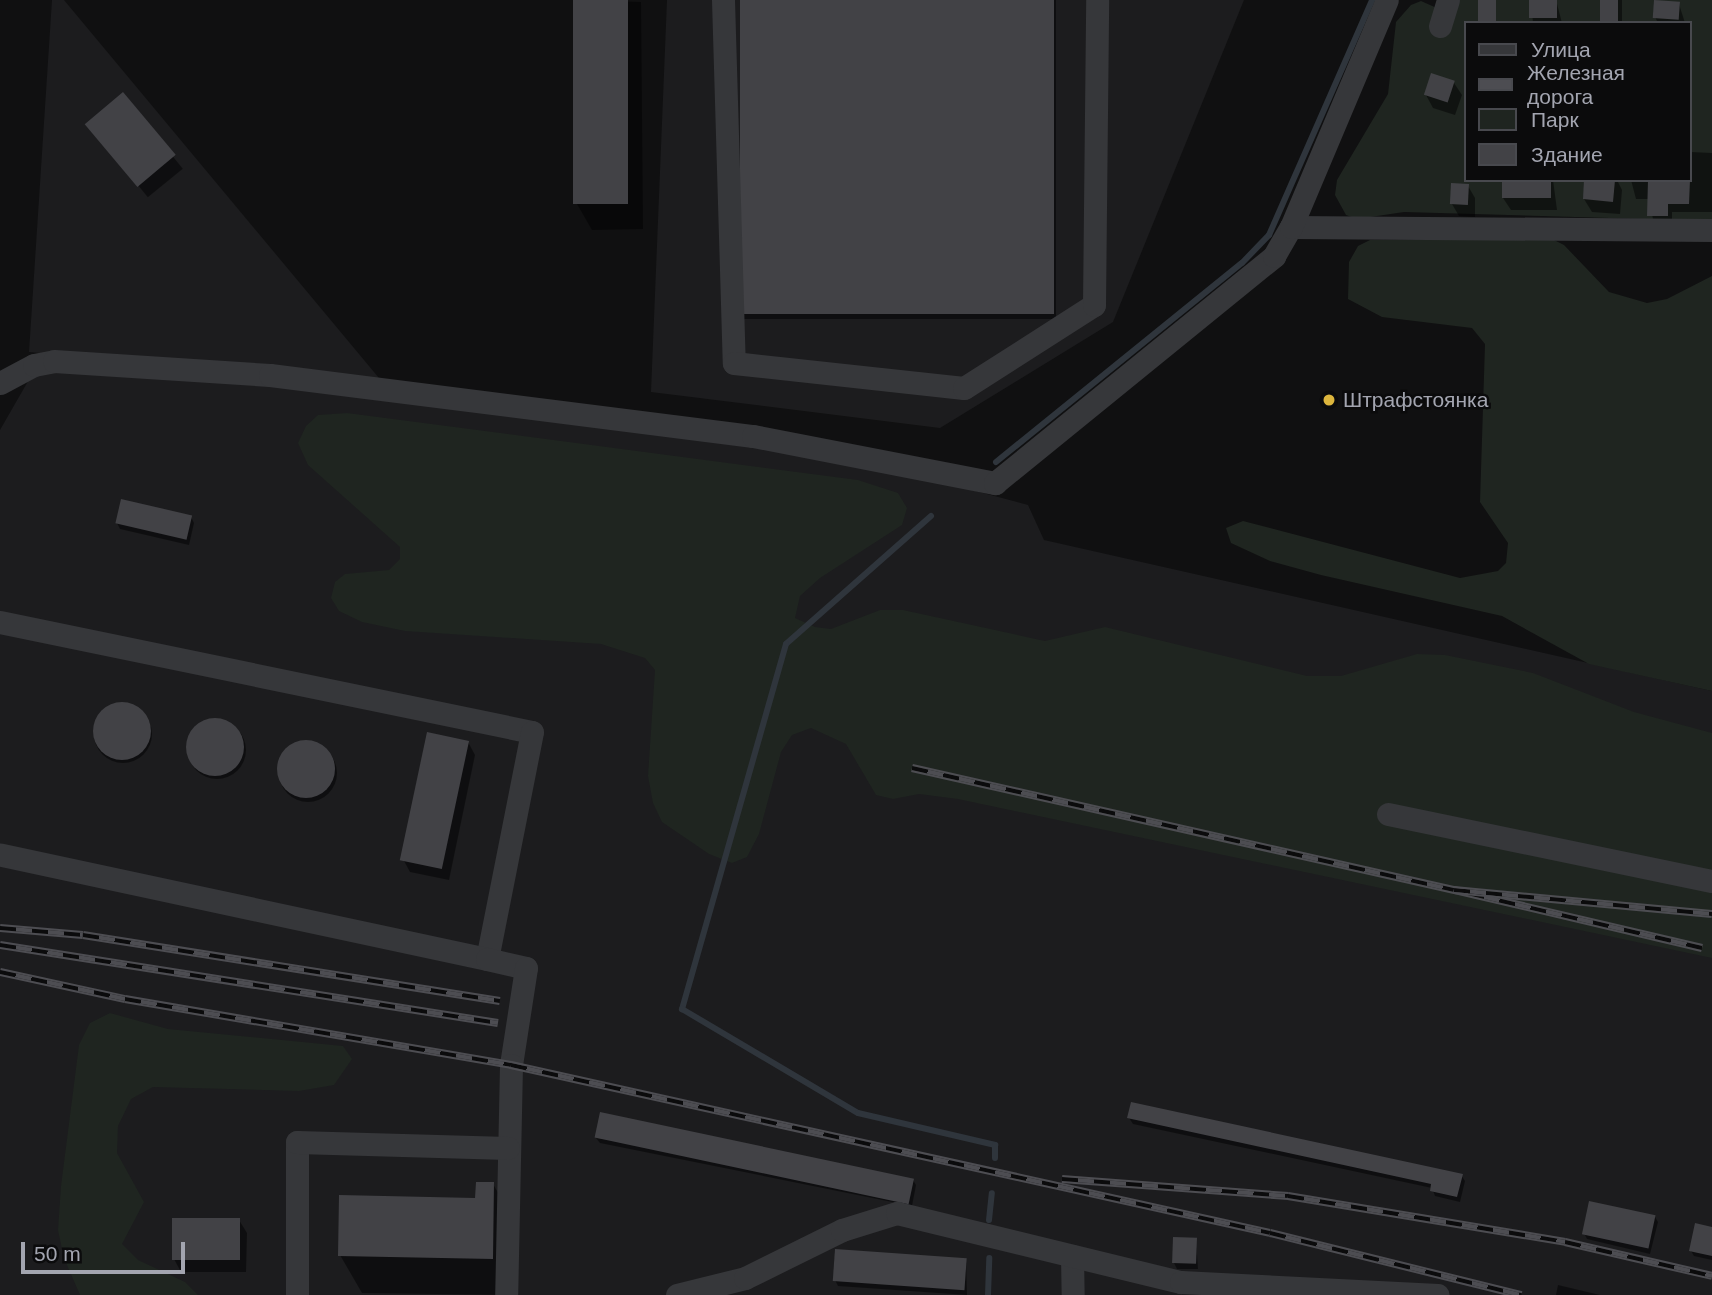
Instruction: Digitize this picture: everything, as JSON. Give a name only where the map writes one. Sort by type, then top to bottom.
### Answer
[{"type":"street","points":[[723,0],[734,363],[964,388],[1094,305],[1097,0]]},
{"type":"street","points":[[0,383],[34,365],[66,361],[270,375],[753,436],[995,484],[1262,267],[1291,227],[1387,0]]},
{"type":"street","points":[[1440,26],[1448,0]]},
{"type":"street","points":[[1291,227],[1712,230]]},
{"type":"street","points":[[0,622],[532,732],[487,960]]},
{"type":"street","points":[[1388,814],[1712,881]]},
{"type":"street","points":[[0,855],[526,968],[511,1065],[506,1295]]},
{"type":"street","points":[[297,1295],[297,1142],[508,1149]]},
{"type":"street","points":[[677,1295],[745,1278],[842,1230],[897,1213],[1181,1282],[1391,1289],[1438,1295]]},
{"type":"street","points":[[1072,1256],[1073,1295]]},
{"type":"shaded area","points":[[52,0],[64,0],[384,384],[29,352]]},
{"type":"shaded area","points":[[667,0],[1244,0],[1113,322],[940,428],[651,392]]},
{"type":"shaded area","points":[[35,369],[242,377],[730,441],[889,468],[1028,505],[1044,540],[1712,691],[1712,1295],[0,1295],[0,430]]},
{"type":"green space","points":[[1442,0],[1712,0],[1712,221],[1404,212],[1357,219],[1346,215],[1335,195],[1337,180],[1388,94],[1396,22],[1411,5],[1421,1],[1439,9]]},
{"type":"green space","points":[[1370,240],[1554,240],[1564,245],[1609,292],[1647,303],[1667,299],[1712,276],[1712,691],[1589,664],[1502,616],[1321,575],[1270,561],[1231,543],[1226,528],[1243,521],[1460,578],[1498,571],[1506,563],[1508,543],[1480,502],[1485,344],[1472,328],[1382,317],[1348,299],[1349,262],[1358,246]]},
{"type":"green space","points":[[347,413],[858,480],[898,493],[907,508],[902,525],[820,578],[800,596],[795,618],[815,627],[831,629],[880,610],[903,610],[1045,641],[1105,627],[1307,676],[1341,676],[1417,654],[1445,655],[1533,673],[1634,712],[1712,733],[1712,958],[958,799],[919,794],[893,799],[876,795],[846,744],[811,728],[792,735],[781,752],[759,834],[747,857],[732,863],[709,854],[662,822],[653,803],[648,776],[655,670],[645,658],[601,644],[405,631],[362,622],[339,611],[331,598],[335,582],[345,574],[389,570],[400,559],[400,547],[308,465],[298,443],[306,426],[318,415]]},
{"type":"green space","points":[[110,1013],[168,1029],[343,1046],[352,1059],[334,1085],[299,1091],[153,1087],[131,1099],[118,1126],[117,1153],[144,1202],[122,1244],[138,1260],[185,1282],[198,1295],[80,1295],[64,1258],[58,1230],[61,1186],[79,1045],[90,1023]]},
{"type":"building","points":[[573,0],[628,0],[628,204],[573,204]]},
{"type":"building","points":[[740,0],[1054,0],[1054,314],[740,314]]},
{"type":"building","points":[[1478,0],[1496,0],[1496,21],[1478,21]]},
{"type":"building","points":[[1529,0],[1557,0],[1557,18],[1529,18]]},
{"type":"building","points":[[1600,0],[1618,0],[1618,21],[1600,21]]},
{"type":"building","points":[[1654,0],[1680,2],[1679,20],[1653,18]]},
{"type":"building","points":[[1431,73],[1455,81],[1448,103],[1424,95]]},
{"type":"building","points":[[123,92],[176,155],[137,187],[85,124]]},
{"type":"building","points":[[1502,182],[1551,182],[1551,198],[1502,198]]},
{"type":"building","points":[[1584,182],[1615,182],[1613,202],[1583,199]]},
{"type":"building","points":[[1648,182],[1690,182],[1689,204],[1668,204],[1668,216],[1647,216]]},
{"type":"building","points":[[1451,183],[1469,184],[1468,205],[1450,204]]},
{"type":"building","points":[[121,499],[192,515],[187,540],[115,523]]},
{"type":"building","points":[[116,702],[128,702],[143,710],[151,725],[151,737],[143,752],[128,760],[116,760],[101,752],[93,737],[93,725],[101,710]]},
{"type":"building","points":[[209,718],[221,718],[236,726],[244,741],[244,753],[236,768],[221,776],[209,776],[194,768],[186,753],[186,741],[194,726]]},
{"type":"building","points":[[427,732],[469,741],[442,869],[400,860]]},
{"type":"building","points":[[300,740],[312,740],[327,748],[335,763],[335,775],[327,790],[312,798],[300,798],[285,790],[277,775],[277,763],[285,748]]},
{"type":"building","points":[[1131,1102],[1463,1174],[1457,1197],[1430,1191],[1431,1184],[1127,1118]]},
{"type":"building","points":[[600,1112],[914,1179],[909,1204],[595,1137]]},
{"type":"building","points":[[476,1182],[494,1182],[493,1259],[338,1256],[339,1195],[475,1198]]},
{"type":"building","points":[[1589,1201],[1656,1215],[1648,1248],[1582,1234]]},
{"type":"building","points":[[172,1218],[240,1218],[240,1260],[172,1260]]},
{"type":"building","points":[[1695,1223],[1712,1227],[1712,1256],[1689,1251]]},
{"type":"building","points":[[1173,1237],[1197,1238],[1196,1264],[1172,1263]]},
{"type":"building","points":[[835,1249],[967,1258],[964,1290],[833,1281]]},
{"type":"waterway","points":[[996,462],[1242,263],[1269,235],[1372,0]]},
{"type":"waterway","points":[[931,516],[786,644],[682,1009],[858,1113],[995,1145],[995,1158]]},
{"type":"waterway","points":[[989,1220],[992,1193]]},
{"type":"waterway","points":[[988,1295],[989,1258]]},
{"type":"railway","points":[[912,768],[1454,890]]},
{"type":"railway","points":[[1702,948],[1454,890],[1712,914]]},
{"type":"railway","points":[[0,928],[83,935],[500,1001]]},
{"type":"railway","points":[[0,945],[498,1023]]},
{"type":"railway","points":[[0,972],[125,999],[511,1065],[1270,1233],[1521,1295]]},
{"type":"railway","points":[[1062,1179],[1288,1196],[1565,1242],[1712,1276]]},
{"type":"place","name":"Штрафстоянка","points":[[1329,400]]}]
